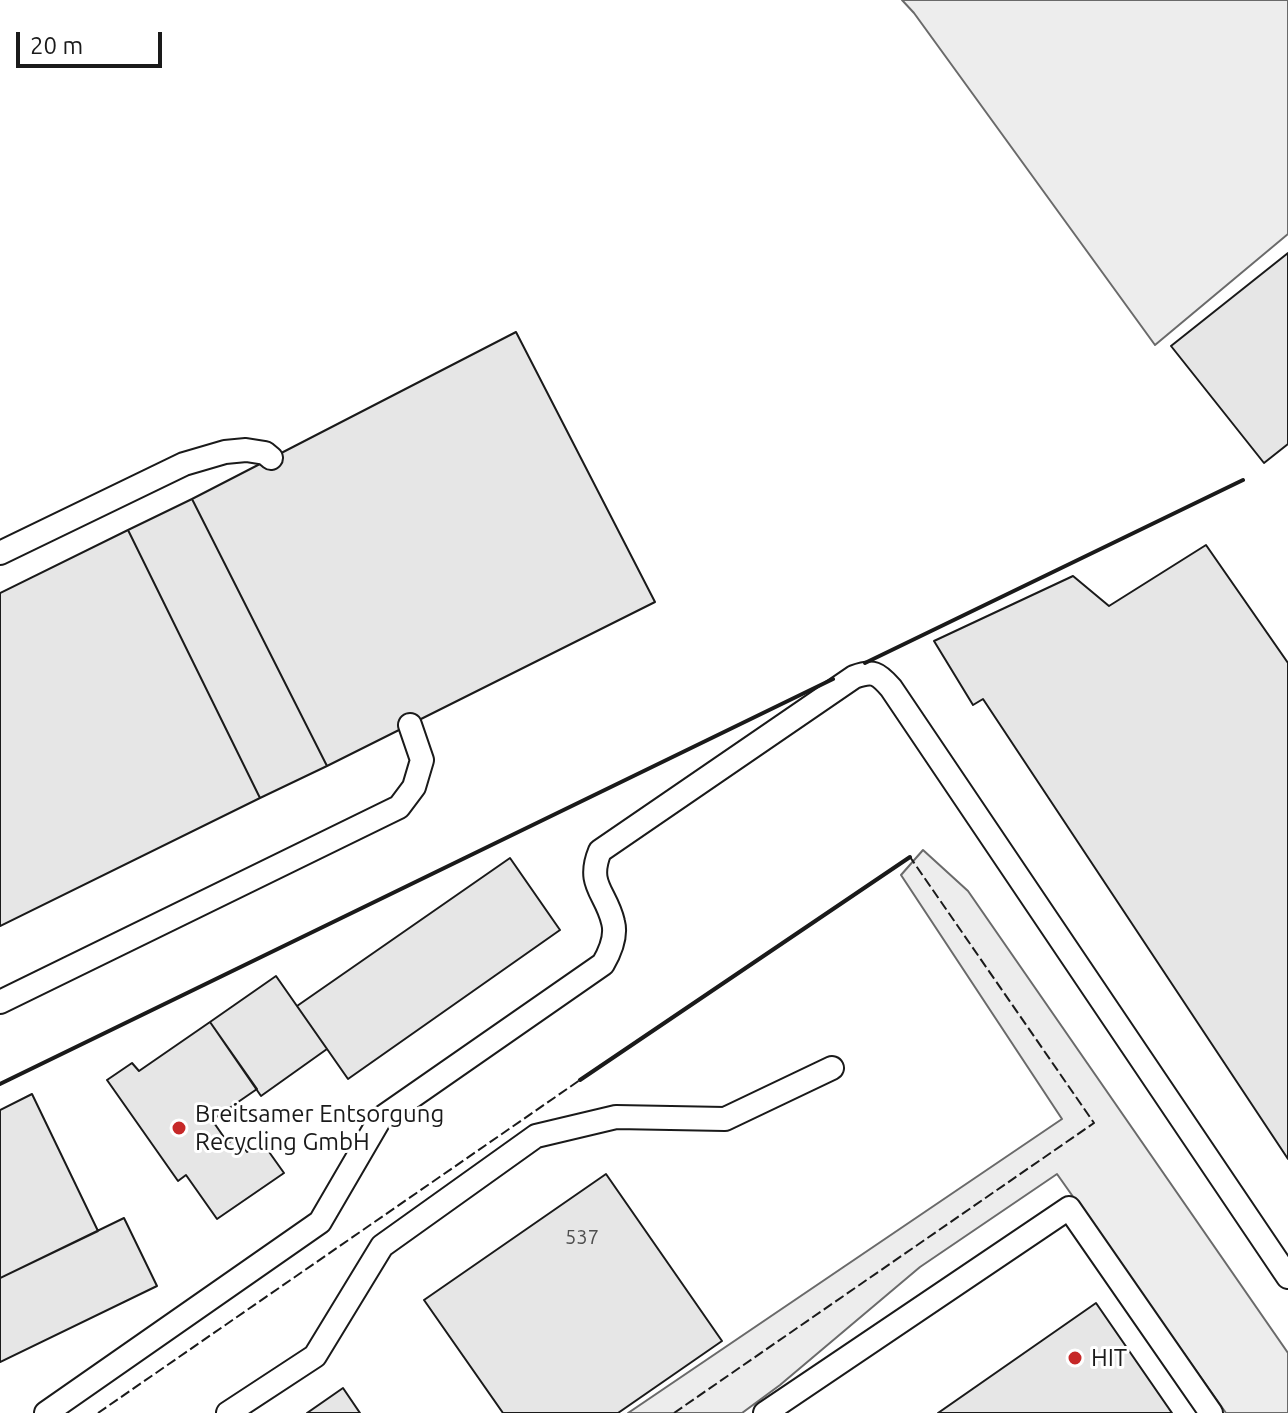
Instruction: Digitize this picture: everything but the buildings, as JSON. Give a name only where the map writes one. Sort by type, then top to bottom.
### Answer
[{"type":"lane","points":[[0,553],[184,464],[225,452],[246,450],[265,453],[271,458]]},
{"type":"lane","points":[[46,1413],[320,1222],[380,1119],[603,964],[612,948],[614,924],[595,881],[594,865],[600,851],[854,677],[868,672],[881,677],[891,688],[1288,1277]]},
{"type":"lane","points":[[0,1002],[399,807],[414,787],[422,760],[410,725]]},
{"type":"lane","points":[[228,1413],[315,1356],[382,1246],[536,1136],[616,1117],[725,1119],[832,1068]]},
{"type":"lane","points":[[765,1413],[1069,1208],[1211,1413]]},
{"type":"shaded area","points":[[902,0],[1288,0],[1288,234],[1155,345]]},
{"type":"shaded area","points":[[923,850],[968,891],[1288,1353],[1288,1413],[1226,1413],[1057,1174],[920,1267],[780,1385],[742,1413],[628,1413],[1062,1119],[901,875]]},
{"type":"fence","points":[[674,1413],[1094,1123],[910,857]]},
{"type":"fence","points":[[98,1413],[580,1080]]},
{"type":"wall","points":[[865,663],[1243,480]]},
{"type":"wall","points":[[0,1084],[833,679]]},
{"type":"wall","points":[[580,1080],[910,857]]},
{"type":"place","name":"Breitsamer Entsorgung Recycling GmbH","points":[[179,1128]]},
{"type":"place","name":"HIT","points":[[1075,1358]]}]
